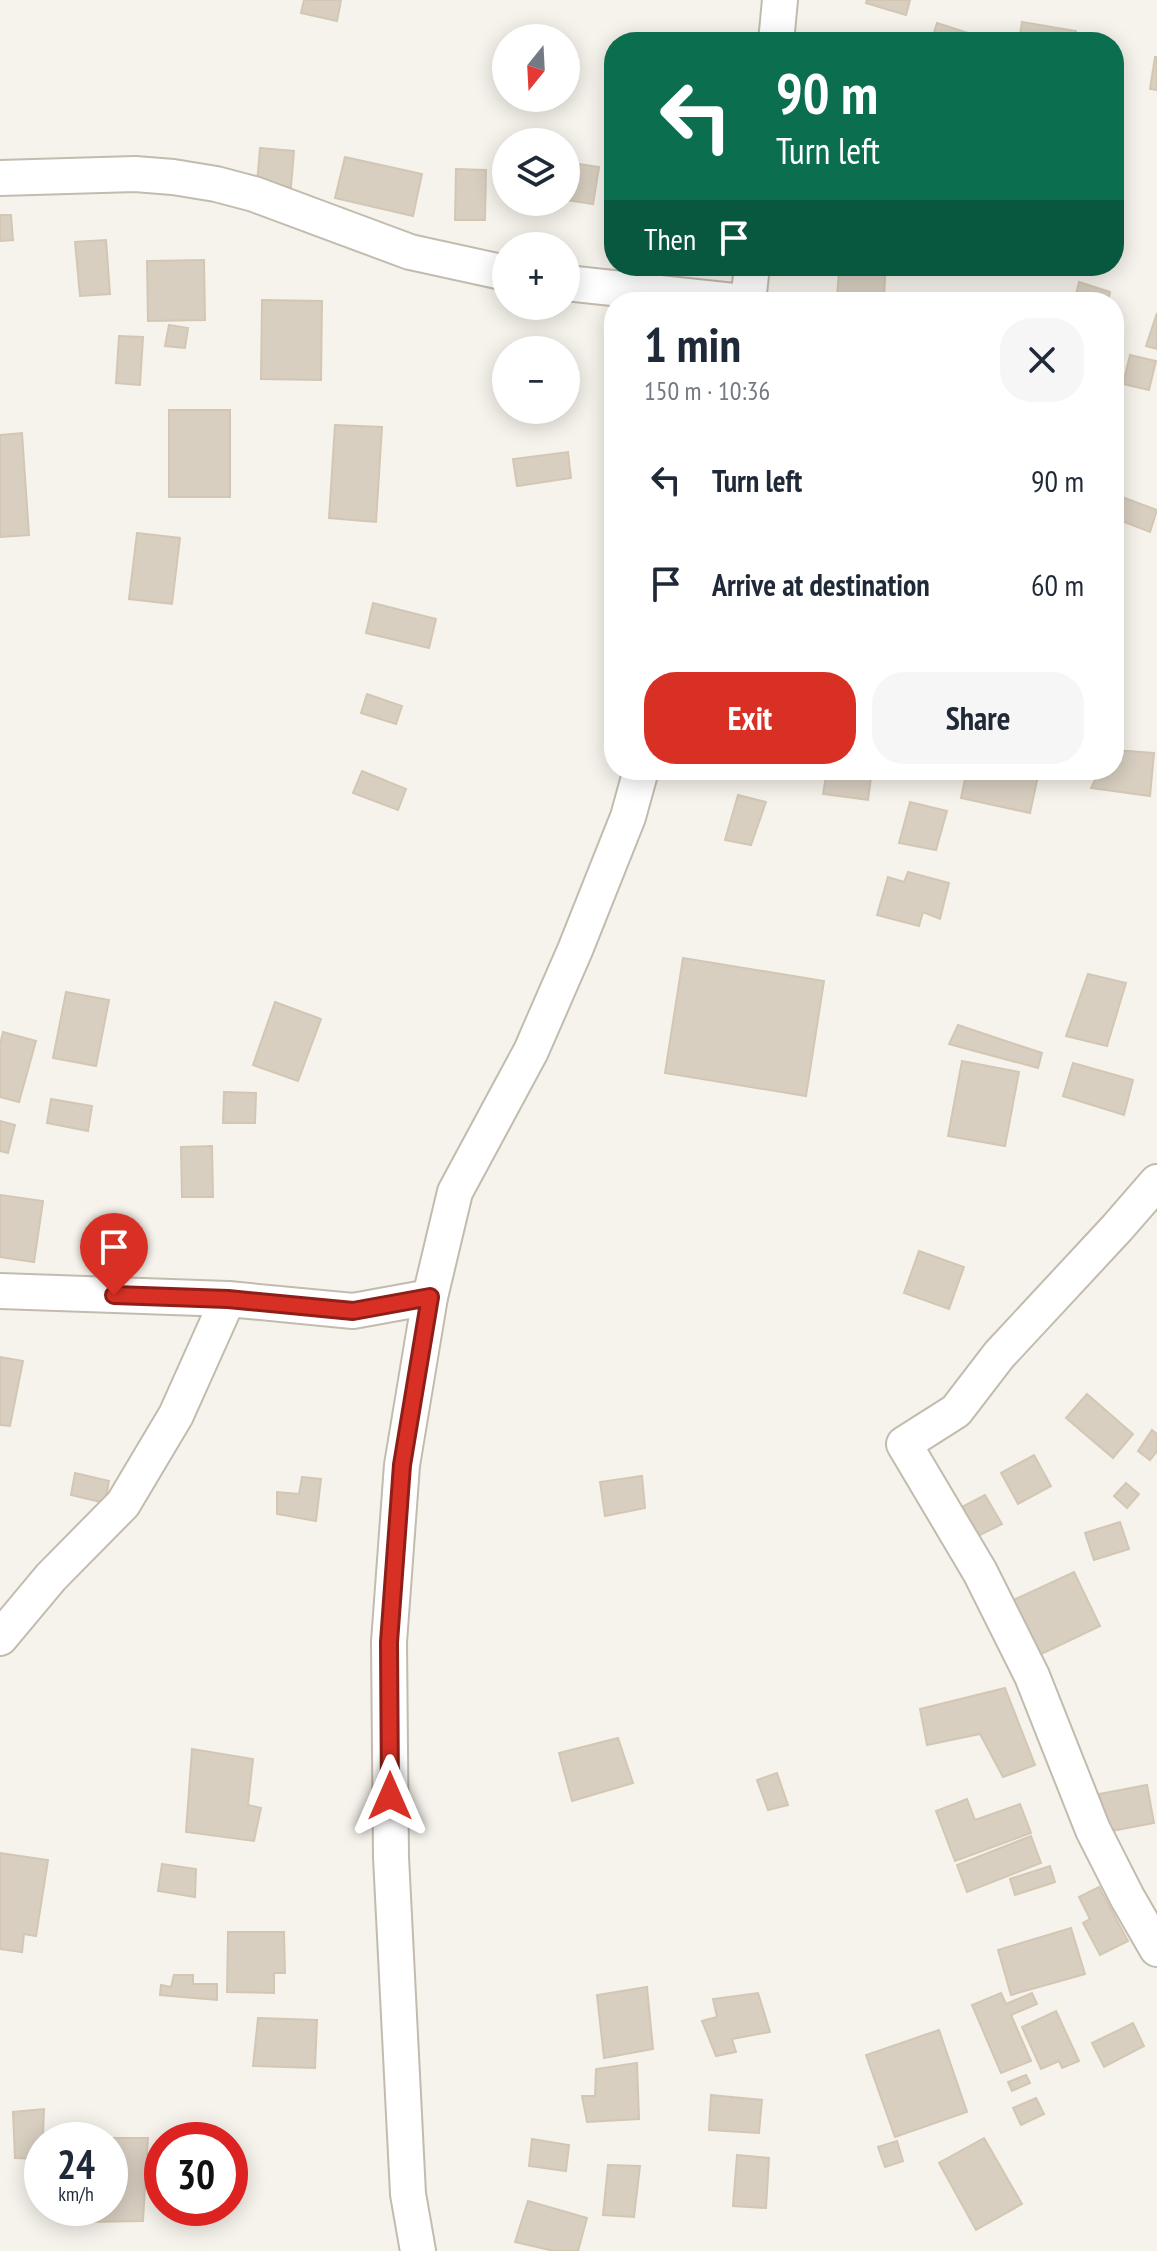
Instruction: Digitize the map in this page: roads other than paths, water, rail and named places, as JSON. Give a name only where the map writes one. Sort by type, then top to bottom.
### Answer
[{"type":"street","points":[[777,32],[780,0]]},
{"type":"street","points":[[0,178],[135,174],[216,184],[254,194],[410,252],[492,270]]},
{"type":"street","points":[[580,284],[651,292]]},
{"type":"street","points":[[418,2251],[408,2194],[391,1857],[389,1642],[402,1465],[430,1297],[455,1192],[531,1051],[628,817],[638,780]]},
{"type":"street","points":[[1157,1182],[999,1355],[956,1411],[904,1444],[980,1572],[1032,1676],[1093,1830],[1157,1949]]},
{"type":"street","points":[[0,1291],[228,1299],[353,1311],[430,1297]]},
{"type":"street","points":[[0,1638],[51,1577],[123,1504],[176,1415],[228,1299]]}]
